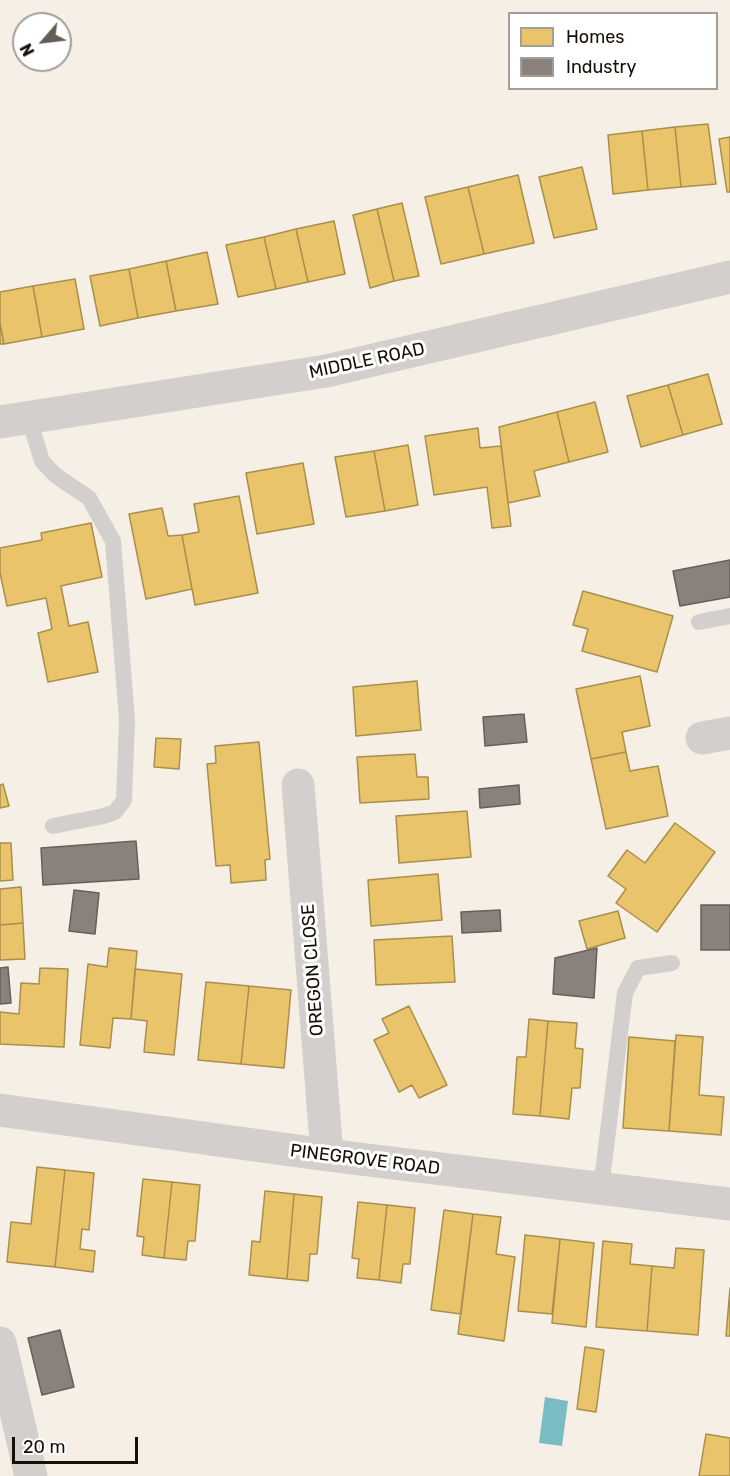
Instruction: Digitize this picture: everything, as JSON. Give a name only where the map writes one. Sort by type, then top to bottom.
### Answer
[{"type":"street","name":"MIDDLE ROAD","points":[[14,421],[326,371],[730,277]]},
{"type":"street","name":"OREGON CLOSE","points":[[298,785],[327,1155]]},
{"type":"street","name":"PINEGROVE ROAD","points":[[0,1110],[327,1155],[730,1204]]},
{"type":"street","points":[[0,1343],[31,1476]]},
{"type":"lane","points":[[14,421],[42,461],[55,475],[89,498],[114,541],[127,720],[124,800],[115,812],[104,816],[52,826]]},
{"type":"lane","points":[[699,622],[730,616]]},
{"type":"lane","points":[[601,1188],[625,993],[638,968],[672,963]]},
{"type":"water","points":[[545,1397],[568,1401],[562,1446],[539,1443]]},
{"type":"building: Homes","points":[[708,124],[716,184],[681,187],[675,127]]},
{"type":"building: Homes","points":[[675,127],[681,187],[648,190],[642,131]]},
{"type":"building: Homes","points":[[642,131],[648,190],[613,194],[608,135]]},
{"type":"building: Homes","points":[[730,137],[730,192],[727,192],[719,139]]},
{"type":"building: Homes","points":[[582,167],[597,229],[554,238],[539,177]]},
{"type":"building: Homes","points":[[518,175],[534,243],[484,254],[468,187]]},
{"type":"building: Homes","points":[[468,187],[484,254],[441,264],[425,197]]},
{"type":"building: Homes","points":[[402,203],[419,276],[394,281],[377,209]]},
{"type":"building: Homes","points":[[377,209],[394,281],[370,288],[353,215]]},
{"type":"building: Homes","points":[[334,221],[345,274],[308,282],[296,229]]},
{"type":"building: Homes","points":[[296,229],[308,282],[276,289],[264,237]]},
{"type":"building: Homes","points":[[264,237],[276,289],[238,297],[226,245]]},
{"type":"building: Homes","points":[[207,252],[218,304],[176,311],[166,261]]},
{"type":"building: Homes","points":[[166,261],[176,311],[138,318],[129,269]]},
{"type":"building: Homes","points":[[129,269],[138,318],[100,326],[90,276]]},
{"type":"building: Homes","points":[[75,279],[84,329],[42,337],[33,286]]},
{"type":"building: Homes","points":[[33,286],[42,337],[4,344],[0,323],[0,292]]},
{"type":"building: Homes","points":[[0,323],[4,344],[0,344]]},
{"type":"building: Homes","points":[[708,374],[722,424],[683,435],[668,385]]},
{"type":"building: Homes","points":[[668,385],[683,435],[641,447],[627,396]]},
{"type":"building: Homes","points":[[595,402],[608,452],[569,462],[557,412]]},
{"type":"building: Homes","points":[[557,412],[569,462],[534,471],[540,496],[508,503],[499,427]]},
{"type":"building: Homes","points":[[478,428],[480,448],[501,446],[511,526],[492,528],[487,487],[434,495],[425,436]]},
{"type":"building: Homes","points":[[408,445],[418,505],[385,511],[374,451]]},
{"type":"building: Homes","points":[[374,451],[385,511],[346,517],[335,457]]},
{"type":"building: Homes","points":[[303,463],[314,524],[257,534],[246,473]]},
{"type":"building: Homes","points":[[239,496],[258,593],[195,605],[182,535],[199,532],[194,504]]},
{"type":"building: Homes","points":[[162,508],[168,536],[182,535],[192,589],[146,599],[129,514]]},
{"type":"building: Homes","points":[[91,523],[102,577],[61,586],[69,626],[88,622],[98,672],[48,682],[38,633],[52,629],[46,598],[7,606],[0,573],[0,548],[42,540],[41,533]]},
{"type":"building: Homes","points":[[583,591],[673,616],[657,672],[582,651],[588,629],[573,625]]},
{"type":"building: Homes","points":[[640,676],[650,726],[622,732],[626,752],[591,759],[576,689]]},
{"type":"building: Homes","points":[[417,681],[421,730],[356,736],[353,687]]},
{"type":"building: Homes","points":[[156,738],[181,739],[179,769],[154,767]]},
{"type":"building: Homes","points":[[259,742],[270,859],[265,860],[266,880],[231,883],[230,865],[216,866],[207,764],[216,763],[215,746]]},
{"type":"building: Homes","points":[[626,752],[630,771],[658,766],[668,816],[606,829],[591,759]]},
{"type":"building: Homes","points":[[415,754],[417,777],[428,777],[429,799],[360,803],[357,757]]},
{"type":"building: Homes","points":[[3,784],[9,806],[0,808],[0,785]]},
{"type":"building: Homes","points":[[467,811],[471,857],[399,863],[396,816]]},
{"type":"building: Homes","points":[[675,823],[715,852],[657,932],[616,903],[626,889],[608,876],[627,850],[645,863]]},
{"type":"building: Homes","points":[[0,843],[11,843],[13,880],[0,881]]},
{"type":"building: Homes","points":[[438,874],[442,920],[371,926],[368,880]]},
{"type":"building: Homes","points":[[21,887],[23,923],[0,925],[0,889]]},
{"type":"building: Homes","points":[[618,911],[625,938],[587,949],[579,921]]},
{"type":"building: Homes","points":[[23,923],[25,959],[0,960],[0,925]]},
{"type":"building: Homes","points":[[452,936],[455,982],[376,985],[374,940]]},
{"type":"building: Homes","points":[[109,948],[137,951],[131,1019],[113,1018],[110,1048],[80,1045],[88,964],[107,967]]},
{"type":"building: Homes","points":[[40,968],[68,969],[64,1047],[0,1044],[0,1012],[19,1014],[21,983],[39,984]]},
{"type":"building: Homes","points":[[135,969],[182,974],[174,1055],[144,1052],[147,1021],[131,1019]]},
{"type":"building: Homes","points":[[206,982],[249,986],[241,1064],[198,1060]]},
{"type":"building: Homes","points":[[249,986],[291,990],[284,1068],[241,1064]]},
{"type":"building: Homes","points":[[409,1006],[447,1085],[419,1098],[412,1085],[399,1092],[374,1040],[389,1033],[382,1019]]},
{"type":"building: Homes","points":[[529,1019],[548,1021],[540,1116],[513,1114],[517,1057],[526,1057]]},
{"type":"building: Homes","points":[[548,1021],[577,1023],[575,1048],[583,1049],[580,1088],[572,1088],[569,1119],[540,1116]]},
{"type":"building: Homes","points":[[676,1035],[703,1037],[699,1095],[724,1097],[721,1135],[669,1131]]},
{"type":"building: Homes","points":[[629,1037],[675,1041],[669,1131],[623,1128]]},
{"type":"building: Homes","points":[[37,1167],[65,1170],[55,1267],[7,1262],[11,1222],[31,1224]]},
{"type":"building: Homes","points":[[65,1170],[94,1173],[89,1230],[82,1229],[80,1249],[95,1251],[93,1272],[55,1267]]},
{"type":"building: Homes","points":[[143,1179],[172,1182],[164,1258],[142,1255],[144,1237],[137,1236]]},
{"type":"building: Homes","points":[[172,1182],[200,1185],[195,1241],[188,1241],[186,1260],[164,1258]]},
{"type":"building: Homes","points":[[265,1191],[294,1194],[287,1279],[249,1275],[252,1241],[260,1242]]},
{"type":"building: Homes","points":[[294,1194],[322,1197],[317,1254],[310,1254],[308,1281],[287,1279]]},
{"type":"building: Homes","points":[[358,1202],[387,1205],[379,1280],[357,1278],[359,1259],[352,1258]]},
{"type":"building: Homes","points":[[387,1205],[415,1208],[410,1264],[403,1264],[401,1283],[379,1280]]},
{"type":"building: Homes","points":[[444,1210],[473,1214],[461,1314],[431,1310]]},
{"type":"building: Homes","points":[[473,1214],[501,1217],[496,1254],[515,1257],[504,1341],[458,1334]]},
{"type":"building: Homes","points":[[525,1235],[560,1239],[552,1314],[518,1311]]},
{"type":"building: Homes","points":[[560,1239],[594,1243],[586,1327],[552,1323]]},
{"type":"building: Homes","points":[[603,1241],[632,1244],[630,1264],[652,1266],[647,1331],[596,1327]]},
{"type":"building: Homes","points":[[676,1248],[704,1250],[698,1335],[647,1331],[652,1266],[674,1268]]},
{"type":"building: Homes","points":[[730,1288],[730,1336],[726,1336]]},
{"type":"building: Homes","points":[[585,1347],[604,1350],[596,1412],[577,1409]]},
{"type":"building: Homes","points":[[706,1434],[730,1438],[730,1476],[699,1476]]},
{"type":"building: Industry","points":[[730,560],[730,597],[680,606],[673,571]]},
{"type":"building: Industry","points":[[524,714],[527,742],[485,746],[483,717]]},
{"type":"building: Industry","points":[[519,785],[520,804],[480,808],[479,789]]},
{"type":"building: Industry","points":[[136,841],[139,879],[43,885],[41,848]]},
{"type":"building: Industry","points":[[74,890],[99,893],[95,934],[69,931]]},
{"type":"building: Industry","points":[[701,905],[730,905],[730,950],[701,950]]},
{"type":"building: Industry","points":[[500,910],[501,931],[462,933],[461,912]]},
{"type":"building: Industry","points":[[597,948],[594,998],[553,994],[555,958]]},
{"type":"building: Industry","points":[[8,967],[11,1003],[0,1004],[0,968]]},
{"type":"building: Industry","points":[[60,1330],[74,1387],[42,1395],[28,1338]]}]
